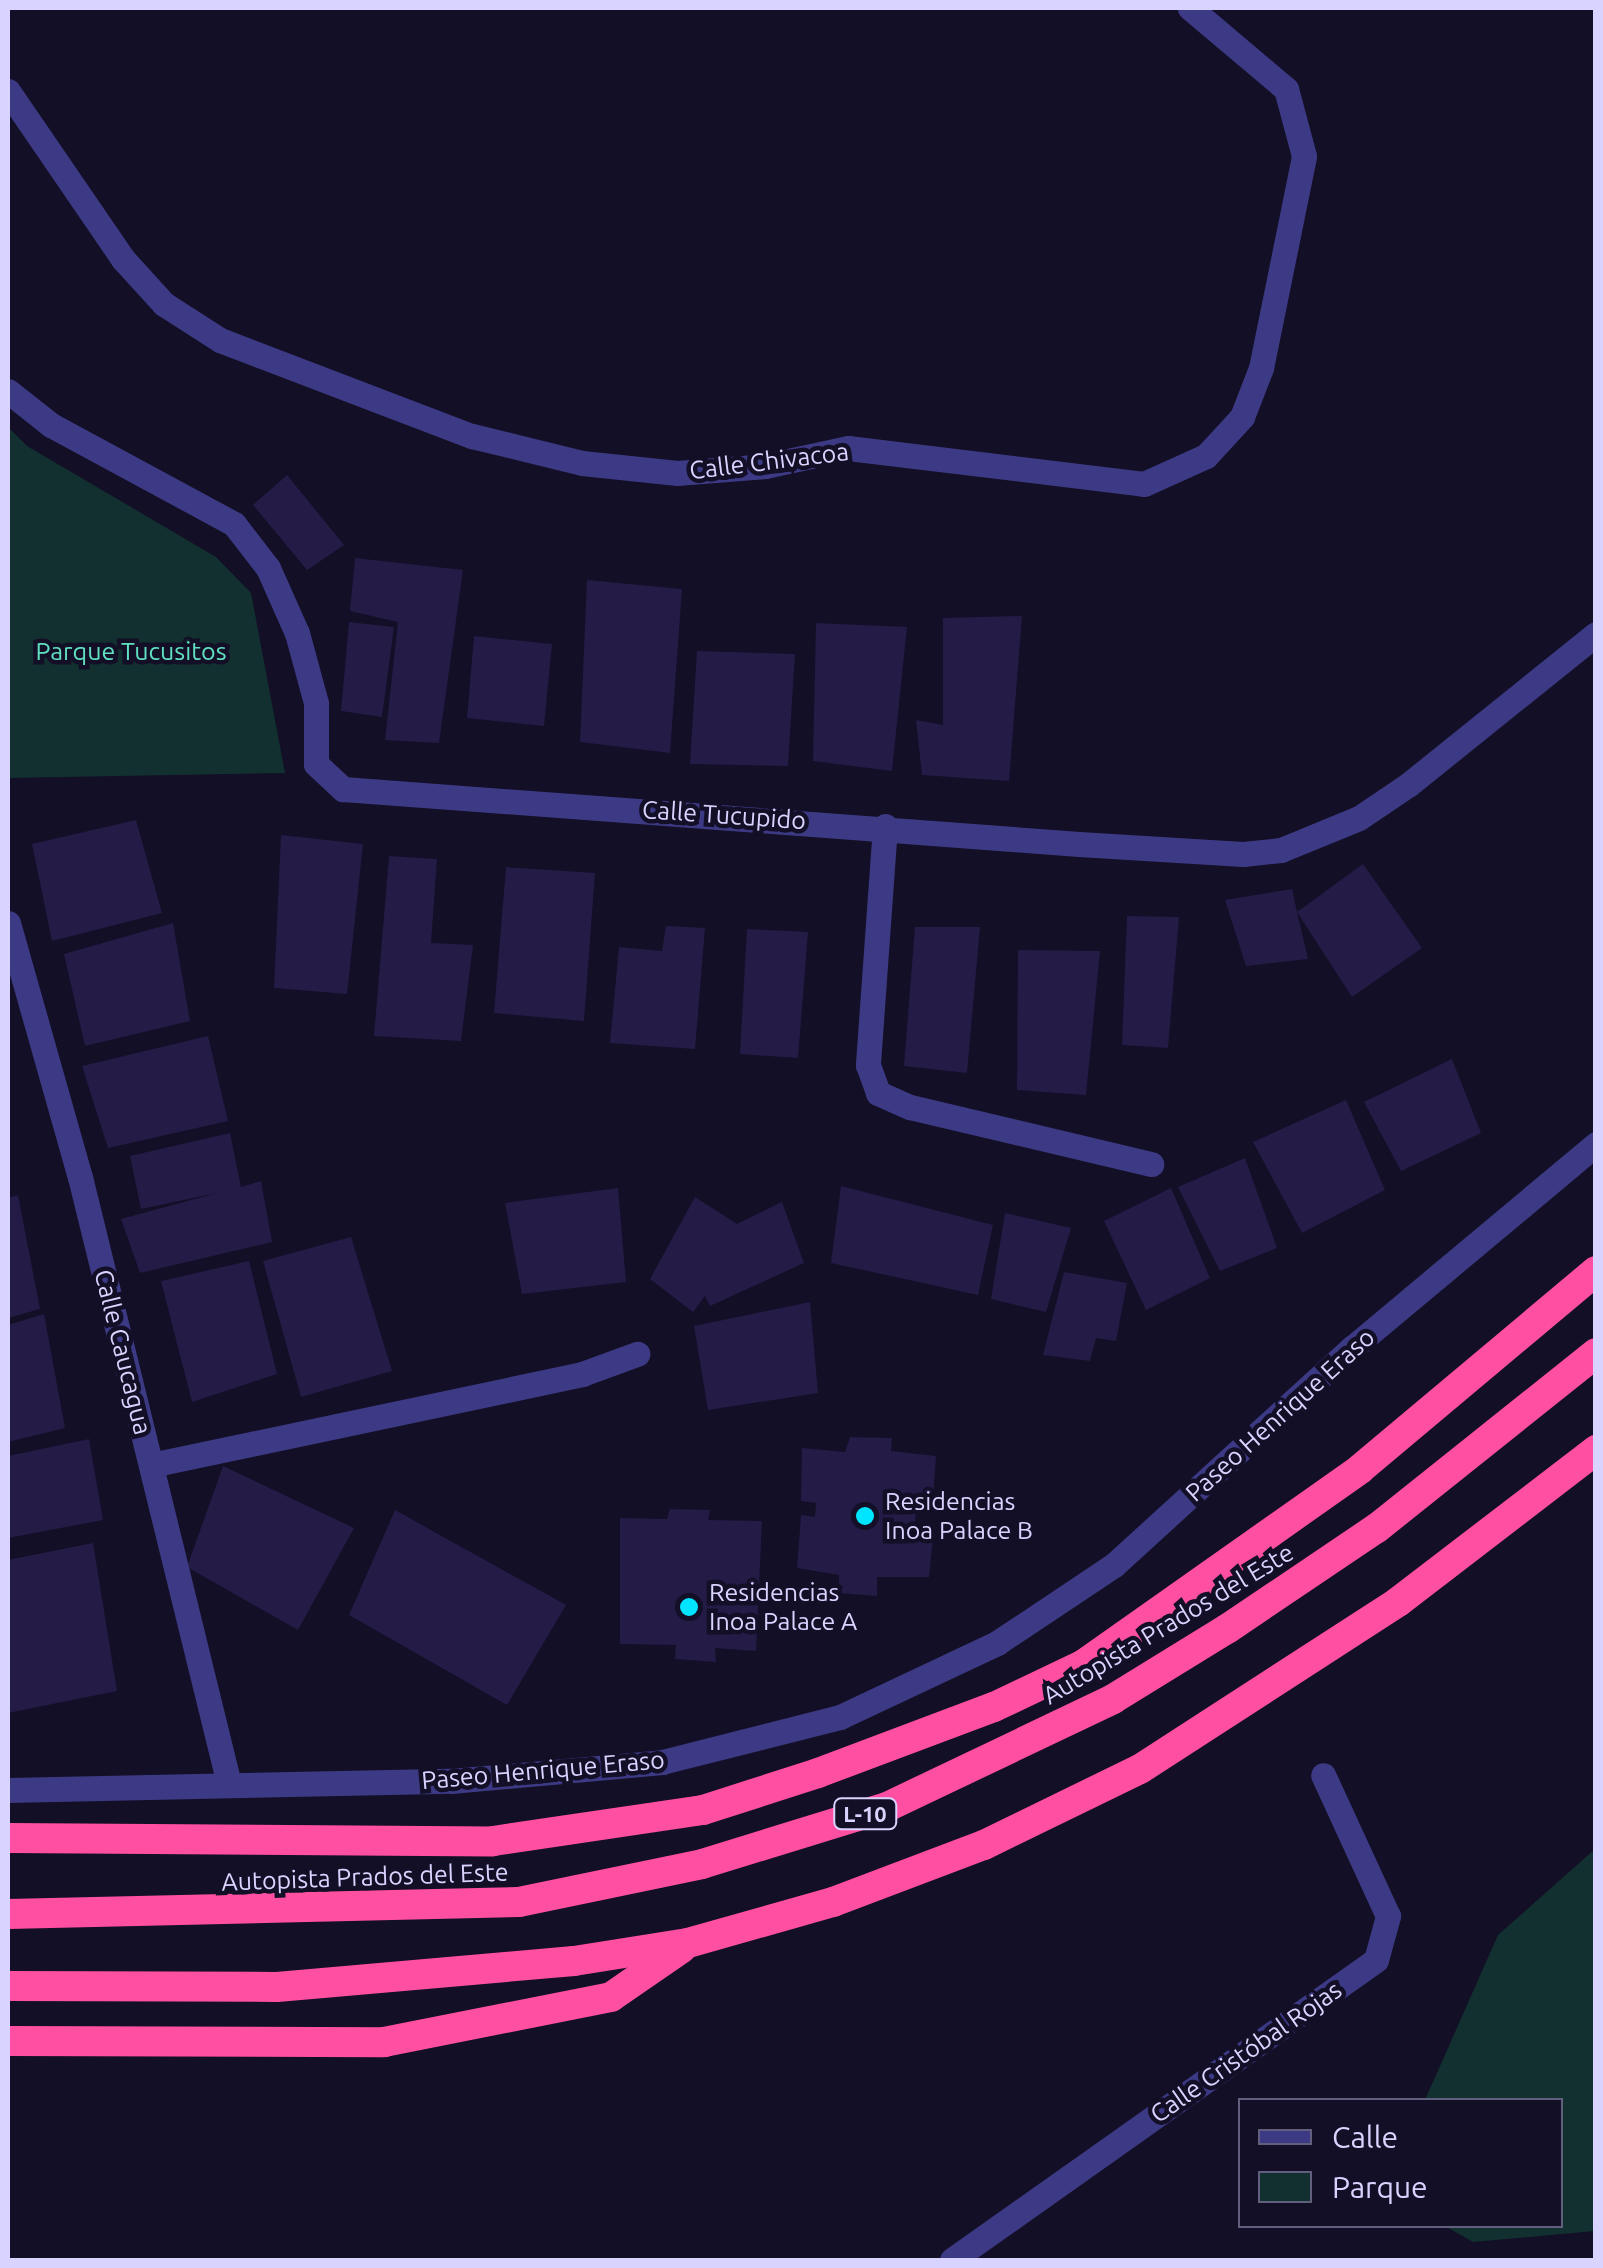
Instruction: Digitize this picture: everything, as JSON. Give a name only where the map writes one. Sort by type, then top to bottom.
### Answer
[{"type":"highway","points":[[8,1838],[494,1841],[703,1810],[818,1773],[994,1707],[1101,1653],[1360,1469],[1596,1271]]},
{"type":"highway","name":"Autopista Prados del Este","points":[[8,1914],[519,1902],[702,1864],[887,1807],[1113,1699],[1227,1629],[1378,1528],[1596,1353]]},
{"type":"highway","points":[[8,1986],[277,1986],[574,1961],[688,1943],[834,1902],[984,1845],[1140,1769],[1398,1602],[1596,1450]]},
{"type":"highway","points":[[8,2041],[384,2042],[611,1997],[688,1943]]},
{"type":"street","name":"Calle Chivacoa","points":[[8,91],[123,259],[164,304],[220,340],[472,436],[582,462],[678,472],[765,466],[848,448],[1144,484],[1206,456],[1242,417],[1261,368],[1304,156],[1286,89],[1190,8]]},
{"type":"street","name":"Calle Tucupido","points":[[8,391],[51,425],[234,524],[268,568],[298,633],[316,703],[316,764],[343,789],[885,826],[1189,852],[1281,850],[1359,818],[1408,784],[1596,634]]},
{"type":"street","points":[[885,826],[868,1066],[878,1093],[910,1107],[1151,1164]]},
{"type":"street","name":"Calle Caucagua","points":[[8,923],[151,1464],[229,1784]]},
{"type":"street","name":"Paseo Henrique Eraso","points":[[8,1790],[451,1781],[662,1762],[840,1717],[997,1642],[1114,1565],[1352,1348],[1596,1144]]},
{"type":"street","points":[[151,1464],[582,1374],[637,1354]]},
{"type":"street","name":"Calle Cristóbal Rojas","points":[[952,2260],[1376,1960],[1388,1916],[1323,1775]]},
{"type":"green space","name":"Parque Tucusitos","points":[[8,427],[27,446],[216,557],[251,593],[285,773],[8,778]]},
{"type":"green space","points":[[1595,1849],[1595,2231],[1473,2242],[1448,2228],[1563,2228],[1563,2098],[1426,2098],[1498,1935]]},
{"type":"building","points":[[287,475],[344,545],[307,570],[253,505]]},
{"type":"building","points":[[355,558],[463,570],[439,743],[385,740],[398,622],[350,611]]},
{"type":"building","points":[[587,580],[682,589],[670,753],[580,742]]},
{"type":"building","points":[[1022,616],[1009,781],[922,775],[916,720],[943,725],[943,618]]},
{"type":"building","points":[[349,622],[394,627],[382,717],[341,711]]},
{"type":"building","points":[[816,623],[907,627],[892,771],[813,761]]},
{"type":"building","points":[[474,636],[552,644],[544,726],[467,718]]},
{"type":"building","points":[[697,651],[795,654],[788,766],[690,764]]},
{"type":"building","points":[[136,820],[162,913],[52,941],[32,844]]},
{"type":"building","points":[[281,835],[363,844],[347,994],[274,988]]},
{"type":"building","points":[[389,856],[437,859],[431,943],[473,945],[461,1041],[374,1036]]},
{"type":"building","points":[[1363,864],[1422,948],[1352,997],[1297,912]]},
{"type":"building","points":[[506,867],[595,873],[584,1021],[494,1013]]},
{"type":"building","points":[[1292,889],[1308,959],[1246,966],[1225,900]]},
{"type":"building","points":[[1127,916],[1179,917],[1168,1048],[1122,1045]]},
{"type":"building","points":[[173,923],[190,1021],[85,1046],[64,954]]},
{"type":"building","points":[[666,926],[705,928],[695,1049],[610,1043],[619,947],[662,951]]},
{"type":"building","points":[[915,927],[980,927],[967,1073],[904,1066]]},
{"type":"building","points":[[747,929],[808,932],[798,1058],[740,1054]]},
{"type":"building","points":[[1018,950],[1100,951],[1086,1095],[1017,1090]]},
{"type":"building","points":[[208,1036],[228,1121],[108,1148],[82,1066]]},
{"type":"building","points":[[1452,1059],[1481,1133],[1401,1171],[1364,1102]]},
{"type":"building","points":[[1346,1100],[1385,1190],[1302,1233],[1253,1142]]},
{"type":"building","points":[[230,1133],[241,1187],[261,1181],[272,1242],[140,1273],[121,1219],[217,1193],[141,1209],[130,1156]]},
{"type":"building","points":[[1245,1158],[1277,1248],[1220,1271],[1178,1187]]},
{"type":"building","points":[[841,1186],[993,1225],[978,1295],[831,1263]]},
{"type":"building","points":[[618,1188],[626,1282],[522,1294],[505,1203]]},
{"type":"building","points":[[1171,1188],[1210,1278],[1146,1310],[1104,1221]]},
{"type":"building","points":[[18,1195],[40,1309],[8,1318],[8,1198]]},
{"type":"building","points":[[695,1197],[737,1224],[782,1202],[804,1263],[710,1306],[705,1296],[693,1312],[650,1279]]},
{"type":"building","points":[[1005,1213],[1071,1228],[1046,1312],[991,1299]]},
{"type":"building","points":[[351,1237],[392,1371],[301,1397],[263,1261]]},
{"type":"building","points":[[249,1261],[277,1374],[192,1402],[161,1281]]},
{"type":"building","points":[[1064,1272],[1127,1283],[1116,1341],[1096,1338],[1090,1361],[1043,1355]]},
{"type":"building","points":[[810,1302],[818,1393],[708,1410],[694,1326]]},
{"type":"building","points":[[44,1314],[65,1428],[8,1442],[8,1325]]},
{"type":"building","name":"Residencias Inoa Palace B","points":[[850,1437],[892,1438],[891,1451],[936,1456],[932,1511],[916,1508],[915,1530],[934,1528],[929,1577],[877,1577],[877,1596],[839,1593],[839,1575],[797,1568],[801,1515],[815,1517],[816,1503],[801,1501],[802,1448],[845,1452]]},
{"type":"building","points":[[89,1439],[103,1520],[8,1538],[8,1456]]},
{"type":"building","points":[[223,1466],[354,1528],[298,1630],[187,1567]]},
{"type":"building","name":"Residencias Inoa Palace A","points":[[670,1509],[710,1510],[708,1520],[762,1521],[756,1651],[715,1648],[716,1662],[675,1659],[676,1645],[620,1644],[620,1518],[667,1519]]},
{"type":"building","points":[[395,1510],[566,1605],[507,1705],[349,1615]]},
{"type":"building","points":[[93,1543],[117,1691],[8,1713],[8,1560]]},
{"type":"place","name":"Residencias Inoa Palace B","points":[[865,1516]]},
{"type":"place","name":"Residencias Inoa Palace A","points":[[689,1607]]}]
